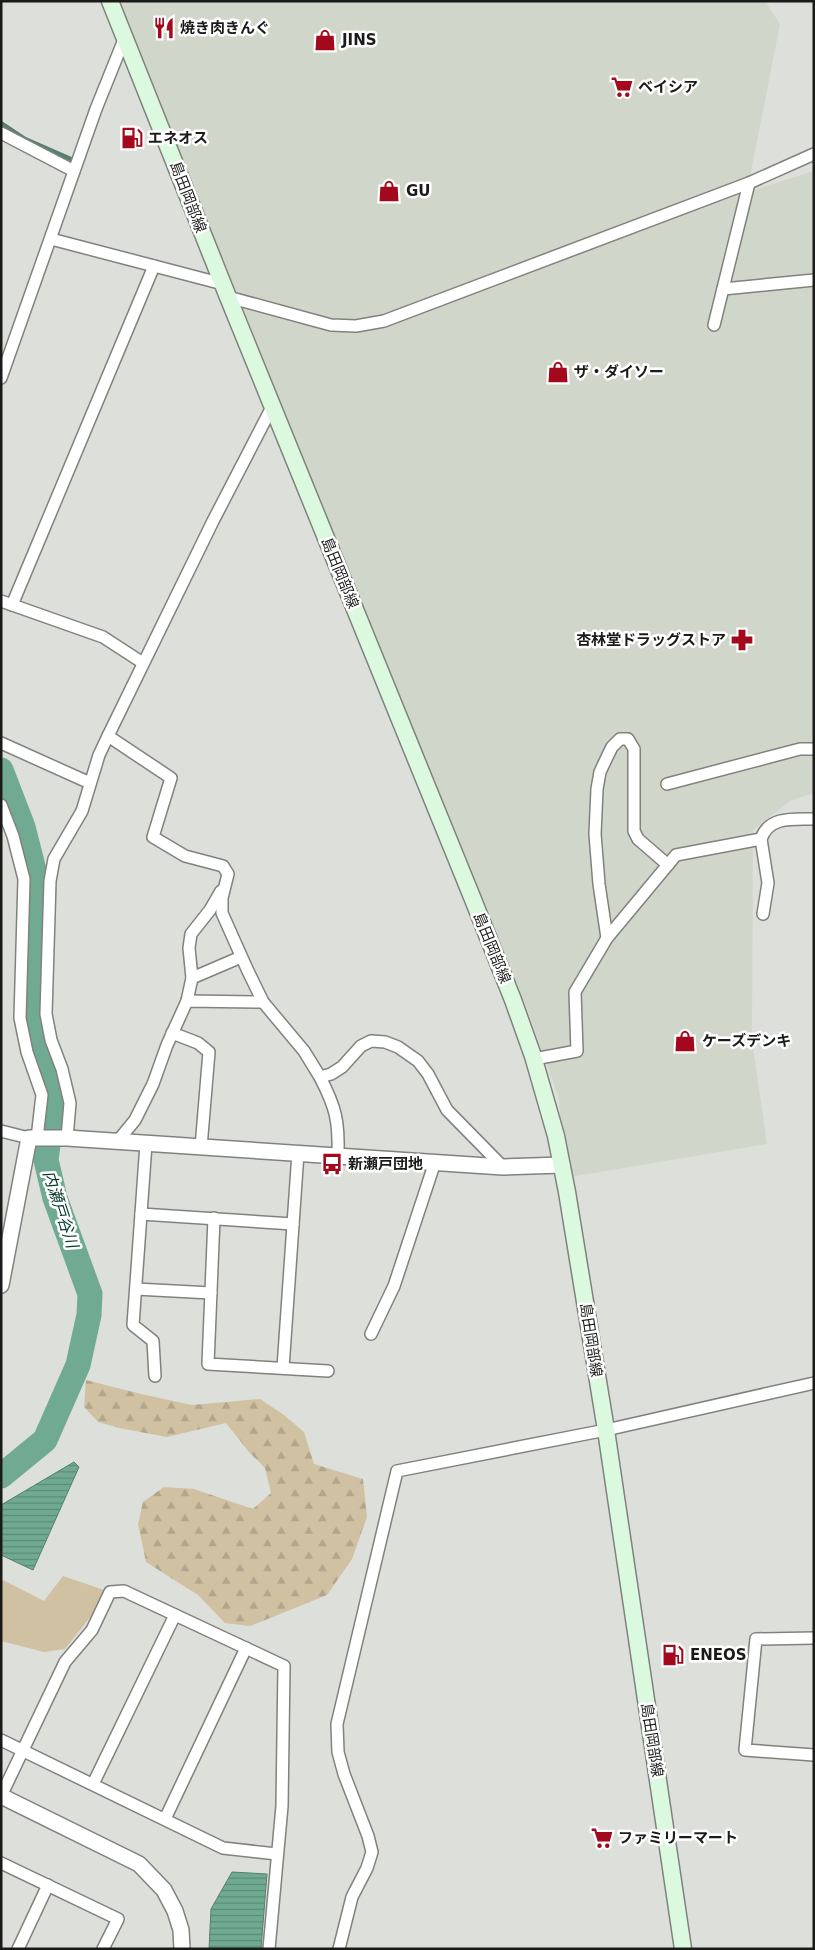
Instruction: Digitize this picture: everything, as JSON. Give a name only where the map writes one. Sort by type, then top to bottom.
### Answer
[{"type":"main road","name":"島田岡部線","points":[[110,1],[225,291],[479,914],[534,1059],[556,1136],[562,1166],[606,1430],[683,1949]]},
{"type":"street","points":[[1,378],[96,109],[125,37]]},
{"type":"street","points":[[1,132],[74,171]]},
{"type":"street","points":[[51,239],[154,266],[331,325],[356,326],[384,320],[749,183],[814,154]]},
{"type":"street","points":[[714,325],[749,183]]},
{"type":"street","points":[[143,663],[103,637],[7,603],[154,266]]},
{"type":"street","points":[[722,289],[814,280]]},
{"type":"street","points":[[62,1138],[70,1103],[62,1069],[51,1040],[46,1014],[50,881],[54,859],[82,811],[99,755],[143,663],[272,407]]},
{"type":"street","points":[[108,736],[171,778],[153,837],[185,856],[223,866],[228,874],[222,898],[222,913],[263,1002],[304,1051],[332,1101],[339,1130],[338,1156]]},
{"type":"street","points":[[607,938],[599,884],[595,834],[597,789],[600,772],[612,747],[620,739],[628,739],[634,749],[634,830],[638,839],[668,865]]},
{"type":"street","points":[[1,743],[90,783]]},
{"type":"street","points":[[667,784],[800,749],[814,750]]},
{"type":"street","points":[[1,805],[13,836],[24,879],[20,1018],[27,1052],[42,1095],[1,1285]]},
{"type":"street","points":[[763,914],[768,883],[762,839],[764,830],[771,824],[785,819],[814,819]]},
{"type":"street","points":[[534,1059],[577,1051],[576,992],[607,938],[676,855],[762,839]]},
{"type":"street","points":[[117,1142],[135,1120],[154,1084],[172,1033],[187,1001],[192,978],[189,948],[191,934],[210,910],[226,882]]},
{"type":"street","points":[[192,978],[242,957]]},
{"type":"street","points":[[187,1001],[263,1002]]},
{"type":"street","points":[[172,1033],[198,1043],[209,1052],[201,1147]]},
{"type":"street","points":[[320,1077],[331,1074],[342,1067],[361,1046],[371,1042],[385,1042],[398,1047],[418,1061],[428,1074],[447,1110],[503,1167]]},
{"type":"street","points":[[1,1131],[33,1138],[62,1138],[503,1167],[562,1166]]},
{"type":"street","points":[[146,1144],[133,1325],[153,1341],[155,1376]]},
{"type":"street","points":[[284,1368],[298,1153]]},
{"type":"street","points":[[371,1334],[394,1286],[435,1162]]},
{"type":"street","points":[[141,1214],[293,1224]]},
{"type":"street","points":[[214,1218],[208,1364],[328,1371]]},
{"type":"street","points":[[136,1289],[211,1293]]},
{"type":"street","points":[[339,1949],[352,1897],[367,1868],[372,1852],[368,1836],[344,1774],[338,1752],[337,1724],[396,1471],[606,1430],[814,1383]]},
{"type":"street","points":[[182,1949],[181,1930],[175,1911],[164,1890],[140,1864],[1,1796],[64,1662],[92,1630],[110,1592],[124,1591],[284,1666],[282,1806],[269,1949]]},
{"type":"street","points":[[93,1784],[176,1615]]},
{"type":"street","points":[[814,1638],[756,1639],[745,1750],[814,1754]]},
{"type":"street","points":[[165,1819],[246,1648]]},
{"type":"street","points":[[1,1740],[223,1848],[277,1854]]},
{"type":"street","points":[[1,1864],[118,1919],[103,1949]]},
{"type":"street","points":[[18,1949],[48,1885]]},
{"type":"shaded area","points":[[118,1],[765,1],[780,24],[747,192],[814,171],[814,793],[790,801],[753,830],[752,1040],[767,1144],[564,1178],[559,1099],[529,1014]]},
{"type":"shaded area","points":[[74,1462],[79,1467],[33,1570],[1,1555],[1,1505]]},
{"type":"shaded area","points":[[232,1872],[267,1874],[261,1949],[209,1949],[211,1909]]},
{"type":"green space","points":[[86,1380],[192,1405],[260,1399],[284,1415],[304,1432],[314,1464],[363,1479],[367,1517],[352,1559],[327,1595],[250,1626],[225,1623],[198,1595],[146,1562],[138,1524],[143,1502],[164,1487],[194,1489],[253,1509],[271,1493],[265,1468],[249,1452],[226,1423],[167,1437],[98,1422],[84,1407]]},
{"type":"green space","points":[[63,1576],[110,1592],[65,1649],[44,1652],[1,1641],[1,1579],[44,1601]]},
{"type":"waterway","points":[[1,123],[25,139],[73,160]]},
{"type":"waterway","name":"内瀬戸谷川","points":[[1,770],[23,827],[35,874],[31,986],[35,1031],[51,1079],[53,1107],[46,1160],[55,1198],[90,1294],[89,1315],[78,1365],[45,1440],[1,1476]]},
{"type":"place","name":"焼き肉きんぐ","points":[[164,28]]},
{"type":"place","name":"JINS","points":[[325,40]]},
{"type":"place","name":"ベイシア","points":[[622,87]]},
{"type":"place","name":"エネオス","points":[[132,138]]},
{"type":"place","name":"GU","points":[[389,191]]},
{"type":"place","name":"ザ・ダイソー","points":[[558,372]]},
{"type":"place","name":"杏林堂ドラッグストア","points":[[742,640]]},
{"type":"place","name":"ケーズデンキ","points":[[685,1041]]},
{"type":"place","name":"新瀬戸団地","points":[[332,1164]]},
{"type":"place","name":"ENEOS","points":[[673,1655]]},
{"type":"place","name":"ファミリーマート","points":[[602,1838]]}]
